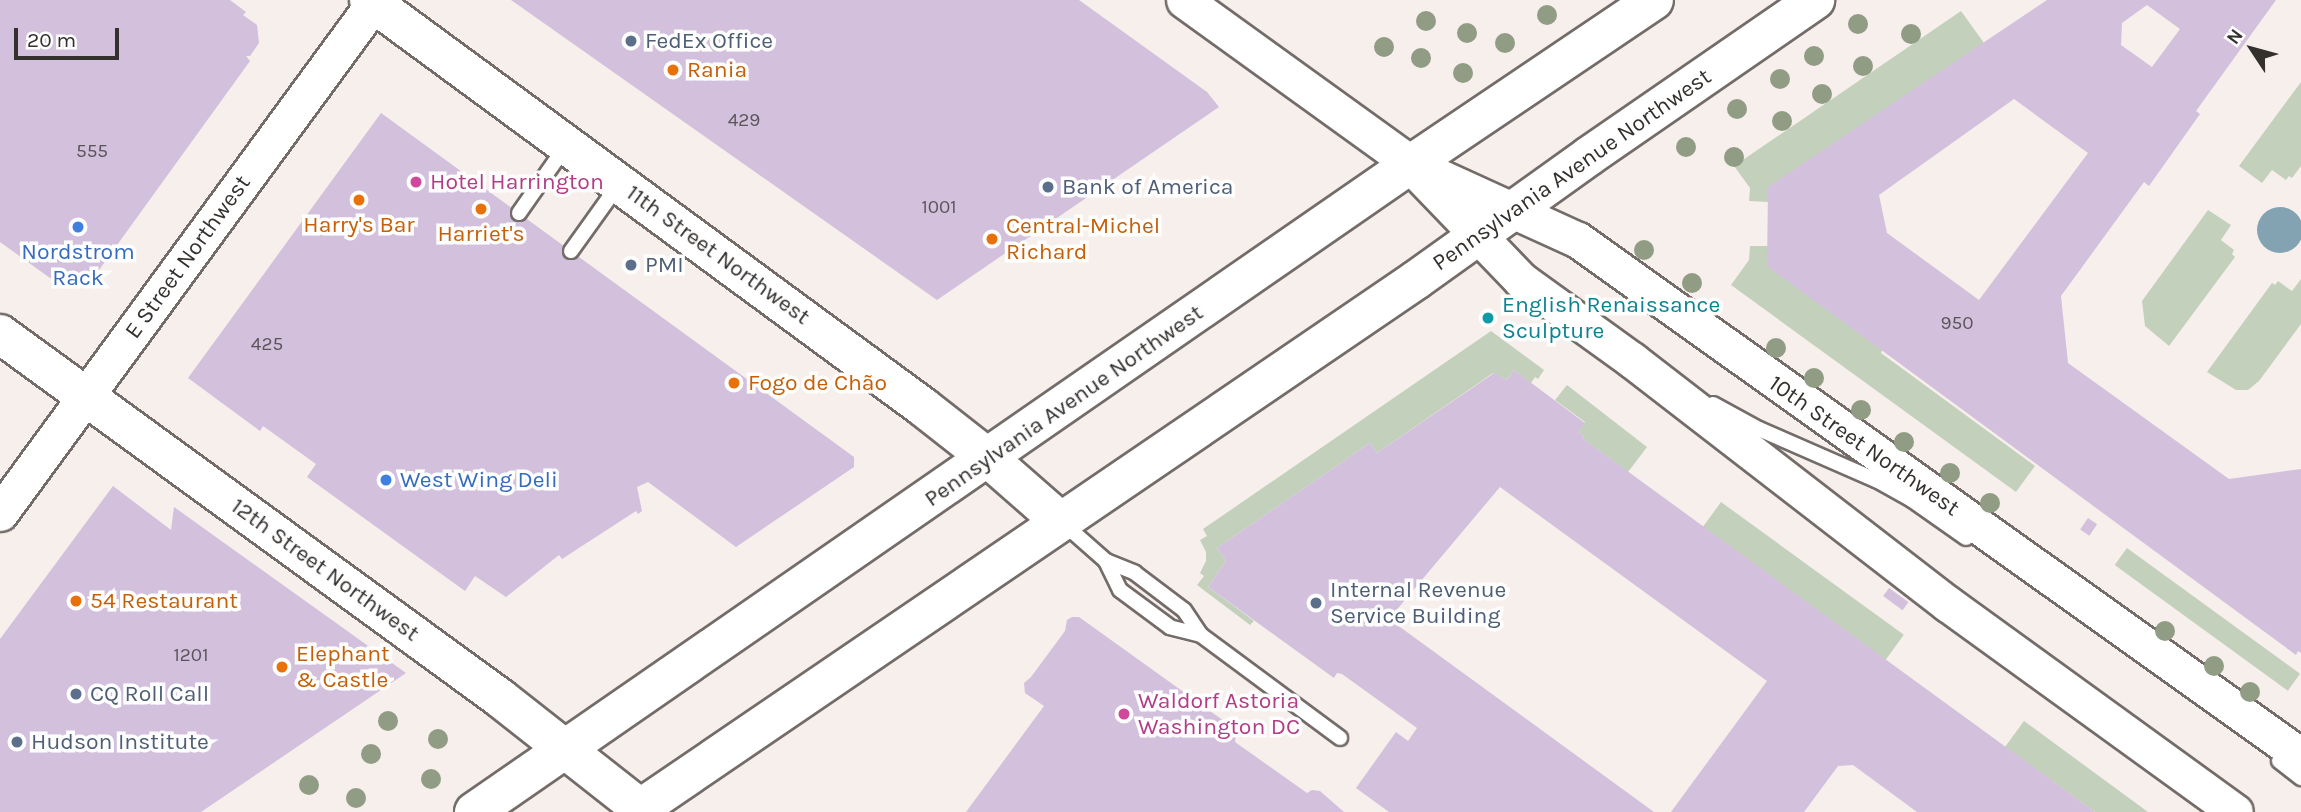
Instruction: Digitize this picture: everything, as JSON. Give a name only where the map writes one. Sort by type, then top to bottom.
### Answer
[{"type":"main road","name":"Pennsylvania Avenue Northwest","points":[[474,812],[1411,164],[1654,0]]},
{"type":"main road","name":"Pennsylvania Avenue Northwest","points":[[640,811],[1513,212],[1588,156],[1815,0]]},
{"type":"main road","name":"11th Street Northwest","points":[[373,1],[989,458],[1060,521]]},
{"type":"main road","name":"12th Street Northwest","points":[[0,334],[567,749],[640,811]]},
{"type":"street","name":"10th Street Northwest","points":[[1184,0],[1411,164],[1521,280],[1632,359],[1940,598],[2235,812]]},
{"type":"street","name":"E Street Northwest","points":[[0,513],[373,1]]},
{"type":"street","name":"10th Street Northwest","points":[[1411,164],[1578,240],[2286,756]]},
{"type":"lane","points":[[519,213],[567,145]]},
{"type":"lane","points":[[571,251],[620,183]]},
{"type":"lane","points":[[1632,359],[1759,429],[1876,480],[1912,500],[1976,545]]},
{"type":"lane","points":[[1060,521],[1106,561],[1135,572],[1184,610],[1201,635],[1340,738]]},
{"type":"lane","points":[[1106,561],[1111,577],[1121,590],[1170,627],[1201,635]]},
{"type":"lane","points":[[2286,756],[2301,778]]},
{"type":"green space","points":[[1961,11],[1984,43],[1768,188],[1768,202],[1749,201],[1750,188],[1734,166]]},
{"type":"green space","points":[[2301,82],[2301,166],[2292,178],[2289,176],[2286,180],[2272,170],[2262,183],[2239,166]]},
{"type":"green space","points":[[2208,210],[2231,225],[2221,240],[2234,250],[2232,254],[2235,257],[2169,346],[2145,326],[2142,301]]},
{"type":"green space","points":[[1750,246],[1767,246],[1883,349],[1881,353],[2035,466],[2016,492],[1731,285],[1749,260]]},
{"type":"green space","points":[[2301,279],[2301,324],[2259,381],[2248,390],[2236,390],[2207,372],[2272,283],[2275,285],[2278,281],[2292,291]]},
{"type":"green space","points":[[1491,331],[1544,370],[1538,379],[1535,377],[1531,383],[1514,370],[1507,380],[1493,373],[1377,453],[1370,443],[1217,548],[1226,561],[1208,587],[1254,621],[1250,625],[1197,585],[1204,576],[1200,573],[1206,561],[1206,552],[1200,540],[1207,536],[1203,529]]},
{"type":"green space","points":[[1567,385],[1647,447],[1628,472],[1582,438],[1584,436],[1578,432],[1585,422],[1555,400]]},
{"type":"green space","points":[[1721,502],[1904,635],[1886,660],[1703,527]]},
{"type":"green space","points":[[2127,548],[2300,674],[2288,691],[2115,565]]},
{"type":"green space","points":[[2024,721],[2148,812],[2095,812],[2005,747]]},
{"type":"water","points":[[2280,207],[2296,214],[2303,230],[2296,246],[2280,253],[2264,246],[2257,230],[2264,214]]},
{"type":"building","points":[[0,0],[230,0],[246,12],[243,15],[257,25],[259,43],[250,56],[246,56],[250,61],[99,270],[92,269],[83,283],[67,285],[55,277],[50,278],[0,242]]},
{"type":"building","points":[[511,0],[1079,0],[1207,92],[1219,107],[937,300]]},
{"type":"building","points":[[2047,0],[2276,0],[2196,111],[2200,114],[2149,186],[2144,182],[2061,296],[2068,363],[2229,479],[2301,469],[2301,653],[2298,651],[2296,655],[1767,266],[1768,187]],"holes":[[[2147,5],[2180,29],[2152,67],[2121,45],[2122,23]],[[2014,99],[2088,153],[1979,300],[1887,233],[1879,195]]]},
{"type":"building","points":[[381,113],[854,457],[854,467],[736,547],[648,482],[637,487],[642,511],[638,514],[636,511],[562,559],[559,555],[506,597],[475,576],[465,591],[307,477],[316,464],[263,426],[260,431],[188,378]]},
{"type":"building","name":"Internal Revenue Service Building","points":[[1514,370],[1585,423],[1578,432],[1584,436],[1582,438],[2095,812],[1917,812],[1853,765],[1838,766],[1804,812],[1671,812],[1767,681],[1500,487],[1389,619],[1654,812],[1389,812],[1356,788],[1396,732],[1408,741],[1417,728],[1342,674],[1337,673],[1334,678],[1208,587],[1226,561],[1217,548],[1370,443],[1377,453],[1494,373],[1507,380]]},
{"type":"building","points":[[113,486],[171,530],[174,507],[406,673],[201,812],[0,812],[0,639]]},
{"type":"building","points":[[2088,518],[2097,524],[2089,536],[2080,530]]},
{"type":"building","points":[[1889,588],[1908,602],[1903,610],[1883,596]]},
{"type":"building","name":"Waldorf Astoria Washington DC","points":[[1079,617],[1231,726],[1236,735],[1235,742],[1307,793],[1312,790],[1320,791],[1344,812],[966,812],[1044,706],[1025,693],[1024,683],[1065,631],[1067,620]]},
{"type":"place","name":"FedEx Office","points":[[631,41]]},
{"type":"place","name":"Rania","points":[[673,70]]},
{"type":"place","name":"Hotel Harrington","points":[[416,182]]},
{"type":"place","name":"Bank of America","points":[[1048,187]]},
{"type":"place","name":"Harry's Bar","points":[[359,200]]},
{"type":"place","name":"Harriet's","points":[[481,209]]},
{"type":"place","name":"Nordstrom Rack","points":[[78,227]]},
{"type":"place","name":"Central-Michel Richard","points":[[992,239]]},
{"type":"place","name":"PMI","points":[[631,265]]},
{"type":"place","name":"English Renaissance Sculpture","points":[[1488,318]]},
{"type":"place","name":"Fogo de Chão","points":[[734,383]]},
{"type":"place","name":"West Wing Deli","points":[[386,480]]},
{"type":"place","name":"54 Restaurant","points":[[76,601]]},
{"type":"place","name":"Internal Revenue Service Building","points":[[1316,603]]},
{"type":"place","name":"Elephant & Castle","points":[[282,667]]},
{"type":"place","name":"CQ Roll Call","points":[[76,694]]},
{"type":"place","name":"Waldorf Astoria Washington DC","points":[[1124,714]]},
{"type":"place","name":"Hudson Institute","points":[[17,742]]}]
